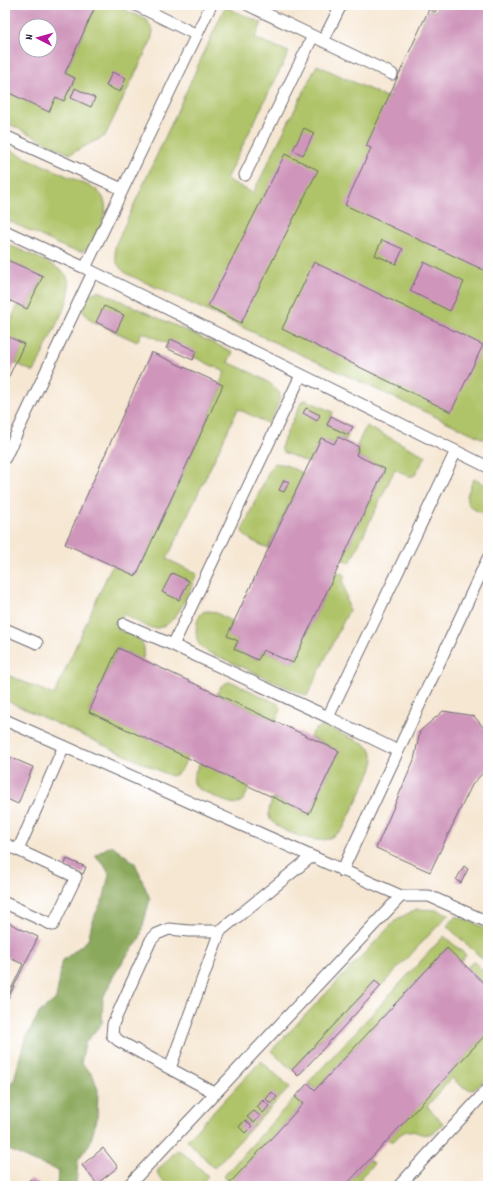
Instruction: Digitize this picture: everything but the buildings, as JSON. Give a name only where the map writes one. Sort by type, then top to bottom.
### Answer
[{"type":"lane","points":[[136,5],[197,35]]},
{"type":"lane","points":[[5,458],[89,270],[122,189],[211,5]]},
{"type":"lane","points":[[248,5],[392,74]]},
{"type":"lane","points":[[323,41],[341,5]]},
{"type":"lane","points":[[245,175],[313,36]]},
{"type":"lane","points":[[5,136],[122,189]]},
{"type":"lane","points":[[5,231],[89,270],[488,467]]},
{"type":"lane","points":[[173,645],[301,375]]},
{"type":"lane","points":[[328,717],[456,451]]},
{"type":"lane","points":[[342,871],[488,558]]},
{"type":"lane","points":[[124,624],[173,645],[398,751]]},
{"type":"lane","points":[[5,629],[37,643]]},
{"type":"lane","points":[[5,720],[401,896],[429,896],[488,922]]},
{"type":"lane","points":[[18,850],[64,746]]},
{"type":"lane","points":[[5,844],[76,877],[53,925],[5,903]]},
{"type":"lane","points":[[170,1068],[220,931],[311,857]]},
{"type":"lane","points":[[128,1186],[401,896]]},
{"type":"lane","points":[[215,1093],[119,1041],[112,1035],[113,1024],[151,940],[157,934],[169,929],[189,931],[220,931]]},
{"type":"lane","points":[[399,1186],[488,1089]]},
{"type":"green space","points":[[96,5],[114,5],[147,20],[153,31],[151,41],[105,136],[70,154],[5,122],[5,91],[49,111],[56,97],[64,101],[75,78],[65,73]]},
{"type":"green space","points":[[438,5],[488,5],[488,441],[127,274],[116,262],[115,255],[115,246],[225,7],[262,23],[255,38],[289,52],[226,179],[253,193],[317,65],[388,98],[429,9],[435,11]]},
{"type":"green space","points":[[5,148],[94,188],[101,195],[105,208],[102,223],[87,249],[81,252],[68,249],[5,219]]},
{"type":"green space","points":[[5,243],[39,258],[57,268],[67,277],[69,283],[67,302],[34,372],[15,363],[24,344],[5,335],[5,333],[18,305],[27,308],[43,277],[5,259]]},
{"type":"green space","points":[[99,291],[233,352],[228,362],[267,382],[279,392],[280,398],[269,424],[238,409],[167,559],[197,574],[185,601],[173,619],[166,625],[157,628],[145,626],[123,614],[117,629],[134,636],[142,643],[144,653],[142,660],[118,648],[89,711],[187,757],[180,771],[171,776],[5,700],[5,674],[54,695],[112,565],[136,576],[223,385],[220,383],[225,372],[194,357],[166,348],[168,344],[142,332],[137,342],[90,320],[82,310],[84,303],[89,295]]},
{"type":"green space","points":[[306,400],[333,412],[327,425],[348,435],[346,440],[338,437],[334,444],[321,438],[309,463],[283,452],[281,448],[302,401]]},
{"type":"green space","points":[[366,426],[426,456],[414,476],[408,476],[395,469],[350,563],[342,559],[385,469],[356,455],[359,447],[357,446]]},
{"type":"green space","points":[[275,463],[286,465],[304,474],[268,548],[249,539],[245,536],[242,530],[271,467]]},
{"type":"green space","points":[[474,479],[488,486],[488,516],[474,509],[468,503],[468,494]]},
{"type":"green space","points":[[336,571],[345,575],[343,581],[349,610],[307,696],[206,651],[199,644],[196,635],[198,619],[203,612],[210,611],[217,613],[233,622],[227,635],[238,641],[234,649],[258,660],[263,650],[293,663]]},
{"type":"green space","points":[[228,682],[234,683],[278,704],[281,709],[276,721],[217,694],[221,686]]},
{"type":"green space","points":[[324,726],[365,744],[371,750],[374,760],[371,771],[343,829],[329,838],[318,840],[302,837],[284,830],[271,821],[269,814],[273,798],[309,814],[339,751],[310,737],[315,730]]},
{"type":"green space","points":[[200,763],[250,786],[243,800],[235,804],[230,803],[197,788],[194,779],[195,772]]},
{"type":"green space","points":[[112,845],[135,863],[150,899],[139,941],[114,975],[103,998],[102,1023],[85,1043],[81,1063],[93,1075],[98,1090],[97,1119],[90,1143],[78,1160],[76,1186],[57,1186],[58,1170],[32,1161],[5,1148],[5,1087],[14,1080],[24,1042],[39,1013],[56,999],[61,962],[88,940],[93,919],[104,897],[109,874],[104,865],[95,855]]},
{"type":"green space","points":[[417,909],[436,910],[449,914],[381,986],[375,981],[292,1070],[271,1051],[397,919]]},
{"type":"green space","points":[[456,916],[477,924],[488,932],[488,964],[447,926]]},
{"type":"green space","points":[[444,936],[466,955],[461,962],[447,948],[316,1089],[308,1083]]},
{"type":"green space","points":[[473,961],[488,975],[488,987],[467,968]]},
{"type":"green space","points":[[488,1032],[488,1076],[473,1090],[464,1087],[452,1078],[427,1106],[443,1123],[434,1132],[428,1134],[410,1131],[405,1132],[399,1135],[392,1143],[388,1139]]},
{"type":"green space","points":[[261,1061],[290,1087],[214,1168],[187,1140]]},
{"type":"green space","points":[[295,1097],[303,1104],[230,1183],[223,1177]]},
{"type":"green space","points":[[177,1150],[182,1152],[208,1176],[199,1186],[168,1186],[159,1177],[157,1171]]},
{"type":"green space","points":[[369,1160],[374,1164],[362,1176],[357,1186],[345,1186]]}]
